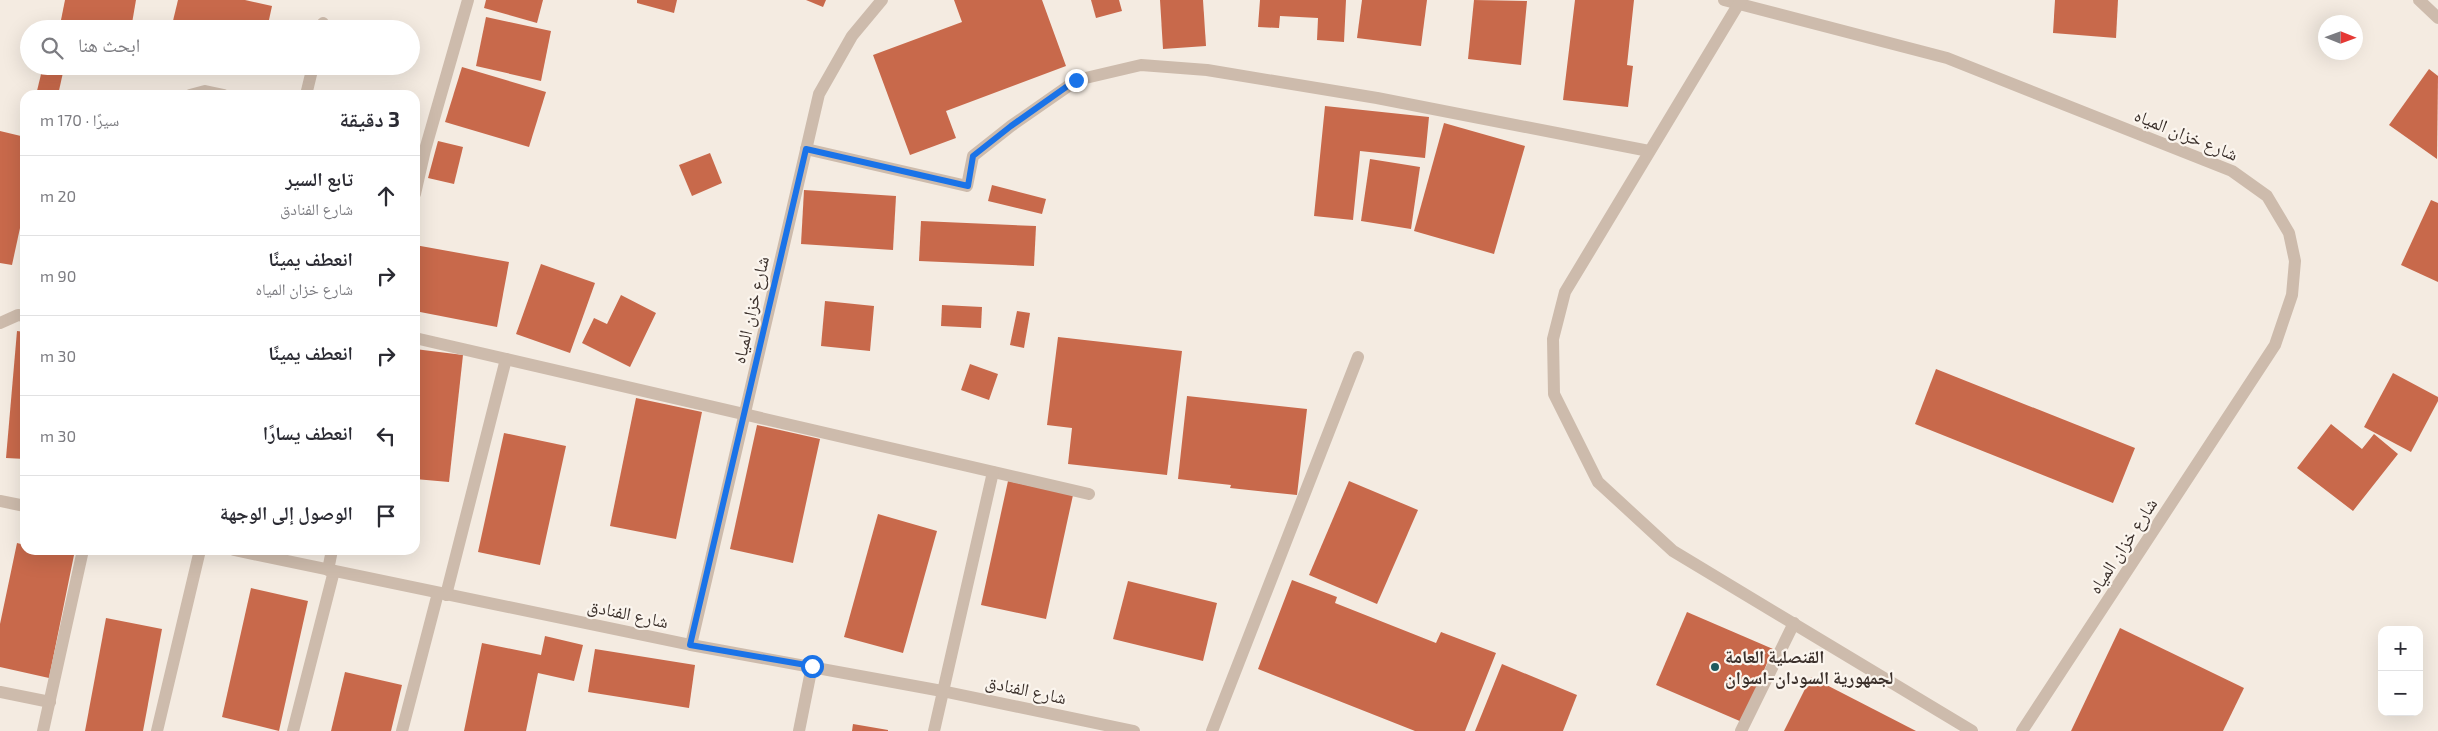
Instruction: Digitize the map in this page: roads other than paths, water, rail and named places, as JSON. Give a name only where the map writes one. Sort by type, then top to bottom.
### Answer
[{"type":"street","points":[[420,149],[468,0]]},
{"type":"street","name":"شارع خزان المياه","points":[[690,645],[819,94],[852,36],[882,0]]},
{"type":"street","name":"شارع خزان المياه","points":[[1724,0],[1740,2],[1947,58],[2232,171],[2267,196],[2289,233],[2295,261],[2292,295],[2275,345],[2022,731]]},
{"type":"street","points":[[2419,0],[2438,18]]},
{"type":"street","points":[[1740,2],[1565,292],[1553,339],[1554,394],[1598,482],[1673,551],[1972,731]]},
{"type":"street","points":[[806,149],[968,186],[973,156],[1040,105],[1076,80],[1141,65],[1207,70],[1377,98],[1649,151]]},
{"type":"street","points":[[307,90],[311,75]]},
{"type":"street","points":[[0,323],[20,316]]},
{"type":"street","points":[[420,339],[1089,494]]},
{"type":"street","points":[[1212,731],[1358,357]]},
{"type":"street","points":[[402,731],[442,594],[506,359]]},
{"type":"street","points":[[934,731],[993,472]]},
{"type":"street","points":[[0,501],[20,505]]},
{"type":"street","points":[[43,731],[81,555]]},
{"type":"street","points":[[157,731],[199,555]]},
{"type":"street","name":"شارع الفنادق","points":[[258,555],[690,645],[942,691],[1134,731]]},
{"type":"street","points":[[293,731],[331,570],[332,555]]},
{"type":"street","points":[[1741,731],[1794,623]]},
{"type":"street","points":[[799,731],[812,666]]},
{"type":"street","points":[[0,692],[50,702]]},
{"type":"place","name":"القنصلية العامة لجمهورية السودان-اسوان","points":[[1715,667]]}]
